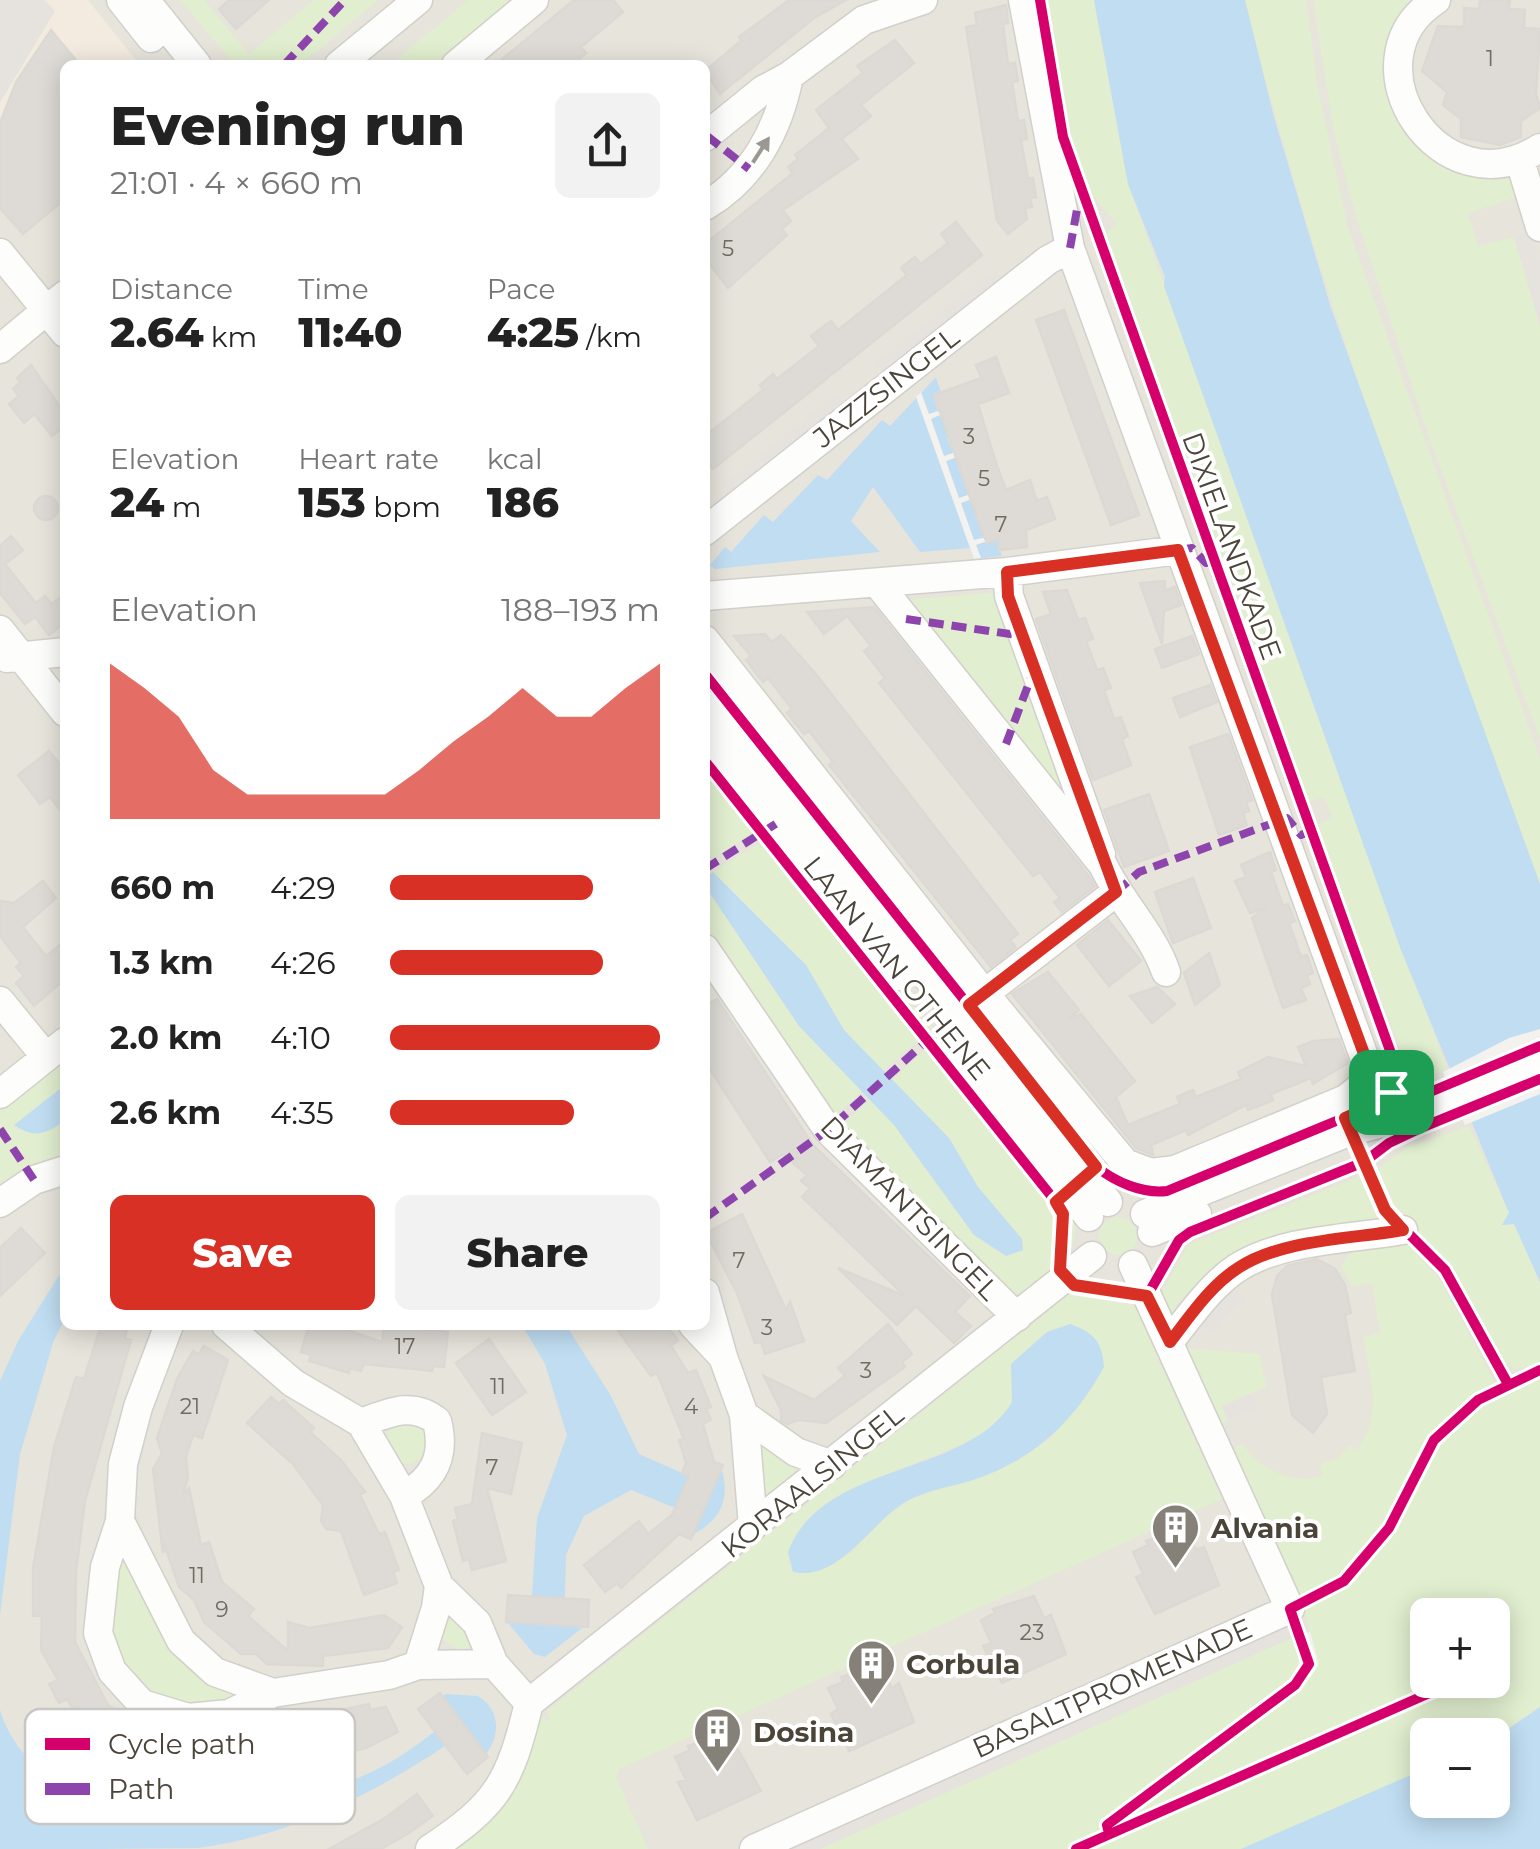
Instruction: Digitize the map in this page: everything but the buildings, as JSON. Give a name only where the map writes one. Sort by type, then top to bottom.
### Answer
[{"type":"street","points":[[121,0],[169,60]]},
{"type":"street","points":[[145,0],[193,60]]},
{"type":"street","points":[[345,60],[418,0]]},
{"type":"street","points":[[462,60],[534,0]]},
{"type":"street","points":[[710,134],[763,90],[789,76],[864,20],[922,0]]},
{"type":"street","name":"DIXIELANDKADE","points":[[1023,0],[1070,248],[1370,1070]]},
{"type":"street","points":[[1436,0],[1421,10],[1399,52],[1402,101],[1428,142],[1472,164],[1530,155],[1540,227]]},
{"type":"street","points":[[710,202],[749,169],[781,119],[789,76]]},
{"type":"street","name":"JAZZSINGEL","points":[[710,527],[1048,260],[1070,248]]},
{"type":"street","points":[[0,252],[56,302],[0,349]]},
{"type":"street","points":[[710,596],[1007,572],[1178,550]]},
{"type":"street","points":[[1007,572],[1008,596],[1097,835],[1103,865]]},
{"type":"street","points":[[878,584],[1103,865],[1116,892],[1157,948],[1166,972]]},
{"type":"street","points":[[0,630],[11,657],[60,707]]},
{"type":"street","name":"LAAN VAN OTHENE","points":[[710,646],[1113,1153],[1152,1173],[1175,1170],[1346,1099],[1362,1090],[1370,1070]]},
{"type":"street","points":[[11,657],[60,652]]},
{"type":"street","name":"LAAN VAN OTHENE","points":[[710,707],[786,817],[1098,1210]]},
{"type":"street","name":"LAAN VAN OTHENE","points":[[710,735],[786,817]]},
{"type":"street","points":[[786,817],[824,791]]},
{"type":"street","points":[[948,1022],[1116,892]]},
{"type":"street","name":"DIAMANTSINGEL","points":[[710,956],[828,1130],[1017,1317]]},
{"type":"street","points":[[0,1000],[55,1049],[0,1094]]},
{"type":"street","points":[[1148,1223],[1351,1132],[1417,1114],[1540,1064]]},
{"type":"street","points":[[0,1203],[34,1180],[60,1172]]},
{"type":"street","points":[[1134,1205],[1148,1223],[1145,1254],[1133,1265],[1112,1268],[1092,1256],[1084,1230],[1098,1210],[1134,1205]]},
{"type":"street","points":[[1170,1342],[1209,1293],[1236,1268],[1265,1254],[1403,1230]]},
{"type":"street","name":"KORAALSINGEL","points":[[529,1703],[1092,1256]]},
{"type":"street","name":"BASALTPROMENADE","points":[[754,1849],[1290,1609],[1133,1265]]},
{"type":"street","points":[[710,1311],[744,1415],[754,1526]]},
{"type":"street","points":[[158,1709],[142,1704],[112,1672],[98,1633],[104,1567],[120,1521],[122,1464],[138,1406],[167,1330]]},
{"type":"street","points":[[232,1330],[294,1383],[361,1423],[404,1496],[439,1586],[477,1623],[494,1664],[529,1703],[515,1762],[478,1817],[430,1849]]},
{"type":"street","points":[[698,1330],[723,1357]]},
{"type":"street","points":[[361,1423],[410,1409],[424,1410],[437,1421],[438,1466],[427,1483],[404,1496]]},
{"type":"street","points":[[744,1415],[796,1452],[832,1465]]},
{"type":"street","points":[[120,1521],[180,1641],[215,1672],[273,1694]]},
{"type":"street","points":[[418,1665],[439,1586]]},
{"type":"street","points":[[239,1709],[273,1694],[389,1675],[418,1665],[494,1664]]},
{"type":"shaded area","points":[[0,0],[1540,0],[1540,1493],[1294,1641],[825,1849],[0,1849]]},
{"type":"shaded area","points":[[0,0],[88,0],[136,60],[60,60],[60,74],[0,188]]},
{"type":"shaded area","points":[[0,0],[45,0],[55,11],[0,103]]},
{"type":"shaded area","points":[[1531,232],[1540,262],[1540,325],[1514,237]]},
{"type":"shaded area","points":[[989,273],[1000,286],[886,376],[876,363]]},
{"type":"shaded area","points":[[838,393],[849,406],[733,499],[722,486]]},
{"type":"shaded area","points":[[1233,1286],[1246,1298],[1211,1335],[1199,1324]]},
{"type":"shaded area","points":[[1253,1393],[1259,1407],[1228,1420],[1222,1407]]},
{"type":"shaded area","points":[[1283,1611],[1296,1636],[820,1849],[754,1849]]},
{"type":"green space","points":[[180,0],[204,0],[249,54],[314,0],[378,0],[307,60],[231,60]]},
{"type":"green space","points":[[468,0],[522,0],[448,60],[396,60]]},
{"type":"green space","points":[[1046,0],[1094,0],[1128,184],[1447,1069],[1413,1083],[1315,825],[1332,818],[1324,797],[1308,802],[1103,235],[1117,224],[1087,189],[1070,136]]},
{"type":"green space","points":[[1245,0],[1306,0],[1318,89],[1348,228],[1540,758],[1540,884],[1380,446],[1307,224]]},
{"type":"green space","points":[[1313,0],[1417,0],[1397,109],[1512,176],[1520,196],[1468,213],[1478,246],[1514,237],[1540,325],[1540,739],[1423,420],[1354,210],[1333,127]]},
{"type":"green space","points":[[1000,592],[1081,816],[906,600]]},
{"type":"green space","points":[[710,771],[756,832],[710,861]]},
{"type":"green space","points":[[763,841],[933,1028],[882,1072],[844,1030],[806,965],[713,872]]},
{"type":"green space","points":[[710,893],[799,1026],[862,1091],[833,1118],[710,935]]},
{"type":"green space","points":[[940,1036],[1076,1217],[1071,1250],[1060,1268],[1014,1298],[841,1126],[870,1099],[1021,1239],[978,1187],[949,1138],[891,1080]]},
{"type":"green space","points":[[60,1062],[60,1089],[15,1125],[49,1131],[60,1124],[60,1157],[44,1162],[0,1189],[0,1108]]},
{"type":"green space","points":[[1469,1126],[1509,1213],[1502,1225],[1514,1224],[1540,1282],[1540,1364],[1515,1369],[1499,1361],[1451,1269],[1389,1207],[1374,1171],[1408,1147]]},
{"type":"green space","points":[[1363,1175],[1378,1211],[1393,1228],[1263,1245],[1252,1241],[1209,1270],[1176,1305],[1178,1315],[1173,1316],[1161,1294],[1189,1244]]},
{"type":"green space","points":[[1118,1217],[1132,1222],[1137,1236],[1132,1250],[1118,1255],[1104,1250],[1099,1236],[1104,1222]]},
{"type":"green space","points":[[1401,1237],[1439,1278],[1495,1382],[1456,1409],[1427,1441],[1381,1527],[1341,1579],[1300,1598],[1231,1451],[1242,1443],[1277,1473],[1310,1478],[1322,1476],[1320,1464],[1337,1459],[1350,1445],[1357,1450],[1372,1409],[1363,1337],[1380,1332],[1372,1283],[1352,1287],[1341,1267],[1352,1250]]},
{"type":"green space","points":[[1072,1292],[1134,1305],[1222,1499],[619,1769],[616,1777],[648,1849],[450,1849],[540,1719],[543,1716],[550,1722],[547,1711]],"holes":[[[1047,1332],[1094,1385],[1052,1437],[1003,1468],[910,1499],[879,1522],[852,1552],[833,1560],[789,1565],[796,1535],[819,1510],[853,1489],[970,1440],[998,1423],[1012,1403],[1011,1364]]]},
{"type":"green space","points":[[1186,1348],[1260,1354],[1266,1387],[1222,1406],[1228,1421],[1220,1424]]},
{"type":"green space","points":[[1540,1376],[1540,1849],[820,1849],[1296,1636],[1299,1662],[1295,1677],[1310,1678],[1319,1664],[1304,1610],[1341,1588],[1373,1559],[1400,1521],[1448,1434],[1487,1401]]},
{"type":"green space","points":[[406,1422],[421,1428],[427,1443],[421,1458],[406,1464],[391,1458],[385,1443],[391,1428]]},
{"type":"green space","points":[[751,1438],[809,1463],[759,1503]]},
{"type":"green space","points":[[122,1553],[147,1597],[240,1691],[238,1698],[195,1708],[156,1698],[118,1662],[107,1611]]},
{"type":"green space","points":[[446,1620],[463,1622],[472,1646],[460,1651],[440,1637]]},
{"type":"water","points":[[1094,0],[1245,0],[1274,117],[1331,308],[1540,884],[1540,1282],[1514,1224],[1502,1225],[1509,1213],[1401,950],[1164,286],[1165,277],[1128,184]]},
{"type":"water","points":[[936,377],[941,392],[933,396],[940,417],[949,415],[956,434],[947,438],[956,459],[964,457],[972,477],[963,480],[971,502],[979,499],[979,522],[986,543],[997,540],[1002,556],[974,559],[970,548],[920,552],[873,487],[851,521],[880,552],[715,569],[710,565],[725,547],[731,552],[764,515],[773,522],[818,475],[827,480],[882,420],[890,426]]},
{"type":"water","points":[[713,872],[806,965],[844,1030],[949,1138],[978,1187],[1022,1239],[1023,1250],[1006,1256],[974,1235],[894,1125],[799,1026],[710,893]]},
{"type":"water","points":[[60,1089],[60,1124],[40,1133],[14,1125]]},
{"type":"water","points":[[60,1274],[60,1329],[20,1454],[0,1615],[0,1381],[18,1341]]},
{"type":"water","points":[[1070,1324],[1095,1339],[1104,1367],[1079,1405],[1049,1437],[994,1472],[907,1501],[826,1568],[810,1573],[793,1572],[788,1552],[806,1522],[831,1500],[963,1445],[991,1426],[1012,1402],[1011,1364],[1047,1332]]},
{"type":"water","points":[[525,1330],[569,1330],[611,1396],[639,1454],[714,1487],[722,1470],[725,1491],[717,1515],[694,1534],[700,1518],[631,1490],[584,1516],[566,1555],[564,1626],[582,1628],[545,1657],[534,1654],[508,1623],[530,1624],[537,1518],[567,1435],[545,1364]]},
{"type":"water","points":[[443,1696],[478,1696],[491,1708],[496,1731],[486,1754],[468,1730],[406,1771],[355,1798],[355,1779],[394,1760],[457,1715]]},
{"type":"water","points":[[1540,1707],[1540,1849],[1241,1849],[1410,1775],[1410,1818],[1510,1818],[1510,1727]]},
{"type":"water","points":[[0,1710],[25,1755],[25,1824],[294,1824],[235,1842],[198,1848],[0,1849]]},
{"type":"pier","points":[[921,392],[929,414],[941,410],[942,414],[931,419],[944,456],[956,452],[957,457],[946,461],[959,498],[971,494],[972,499],[961,503],[974,540],[986,537],[987,541],[976,545],[981,558],[974,559],[916,397]]},
{"type":"pier","points":[[1540,1029],[1540,1094],[1465,1125],[1443,1072],[1509,1038]]},
{"type":"marked path","points":[[289,60],[345,0]]},
{"type":"marked path","points":[[710,138],[749,169]]},
{"type":"marked path","points":[[1070,248],[1078,204],[1086,200]]},
{"type":"marked path","points":[[1179,550],[1192,548],[1206,563],[1213,560]]},
{"type":"marked path","points":[[906,619],[1024,636]]},
{"type":"marked path","points":[[1006,744],[1035,667]]},
{"type":"marked path","points":[[1116,892],[1139,872],[1287,818],[1301,835],[1311,831]]},
{"type":"marked path","points":[[710,866],[777,823]]},
{"type":"marked path","points":[[710,1214],[828,1130],[941,1028]]},
{"type":"marked path","points":[[0,1129],[34,1180]]},
{"type":"cycle path","points":[[1040,0],[1063,137],[1397,1070],[1387,1100]]},
{"type":"cycle path","points":[[710,680],[1097,1167],[1121,1182],[1148,1191],[1167,1191],[1387,1100],[1411,1100],[1540,1046]]},
{"type":"cycle path","points":[[710,767],[1056,1202],[1063,1214],[1061,1270],[1073,1285],[1147,1296],[1179,1240],[1190,1232],[1364,1162],[1389,1143],[1540,1079]]},
{"type":"cycle path","points":[[1345,1118],[1385,1210],[1445,1270],[1508,1384]]},
{"type":"cycle path","points":[[1109,1834],[1107,1825],[1295,1685],[1309,1664],[1290,1609],[1344,1581],[1389,1528],[1434,1440],[1478,1400],[1540,1370]]},
{"type":"cycle path","points":[[1076,1849],[1418,1698]]},
{"type":"place","name":"Alvania","points":[[1176,1570]]},
{"type":"place","name":"Corbula","points":[[871,1706]]},
{"type":"place","name":"Dosina","points":[[718,1774]]},
{"type":"route","points":[[1178,550],[1370,1070],[1368,1081],[1391,1092],[1387,1100],[1345,1118],[1385,1210],[1403,1230],[1265,1254],[1236,1268],[1209,1293],[1170,1342],[1147,1296],[1074,1285],[1066,1279],[1060,1270],[1063,1214],[1056,1202],[1096,1167],[969,1005],[1116,892],[1008,596],[1007,572],[1178,550]]}]
